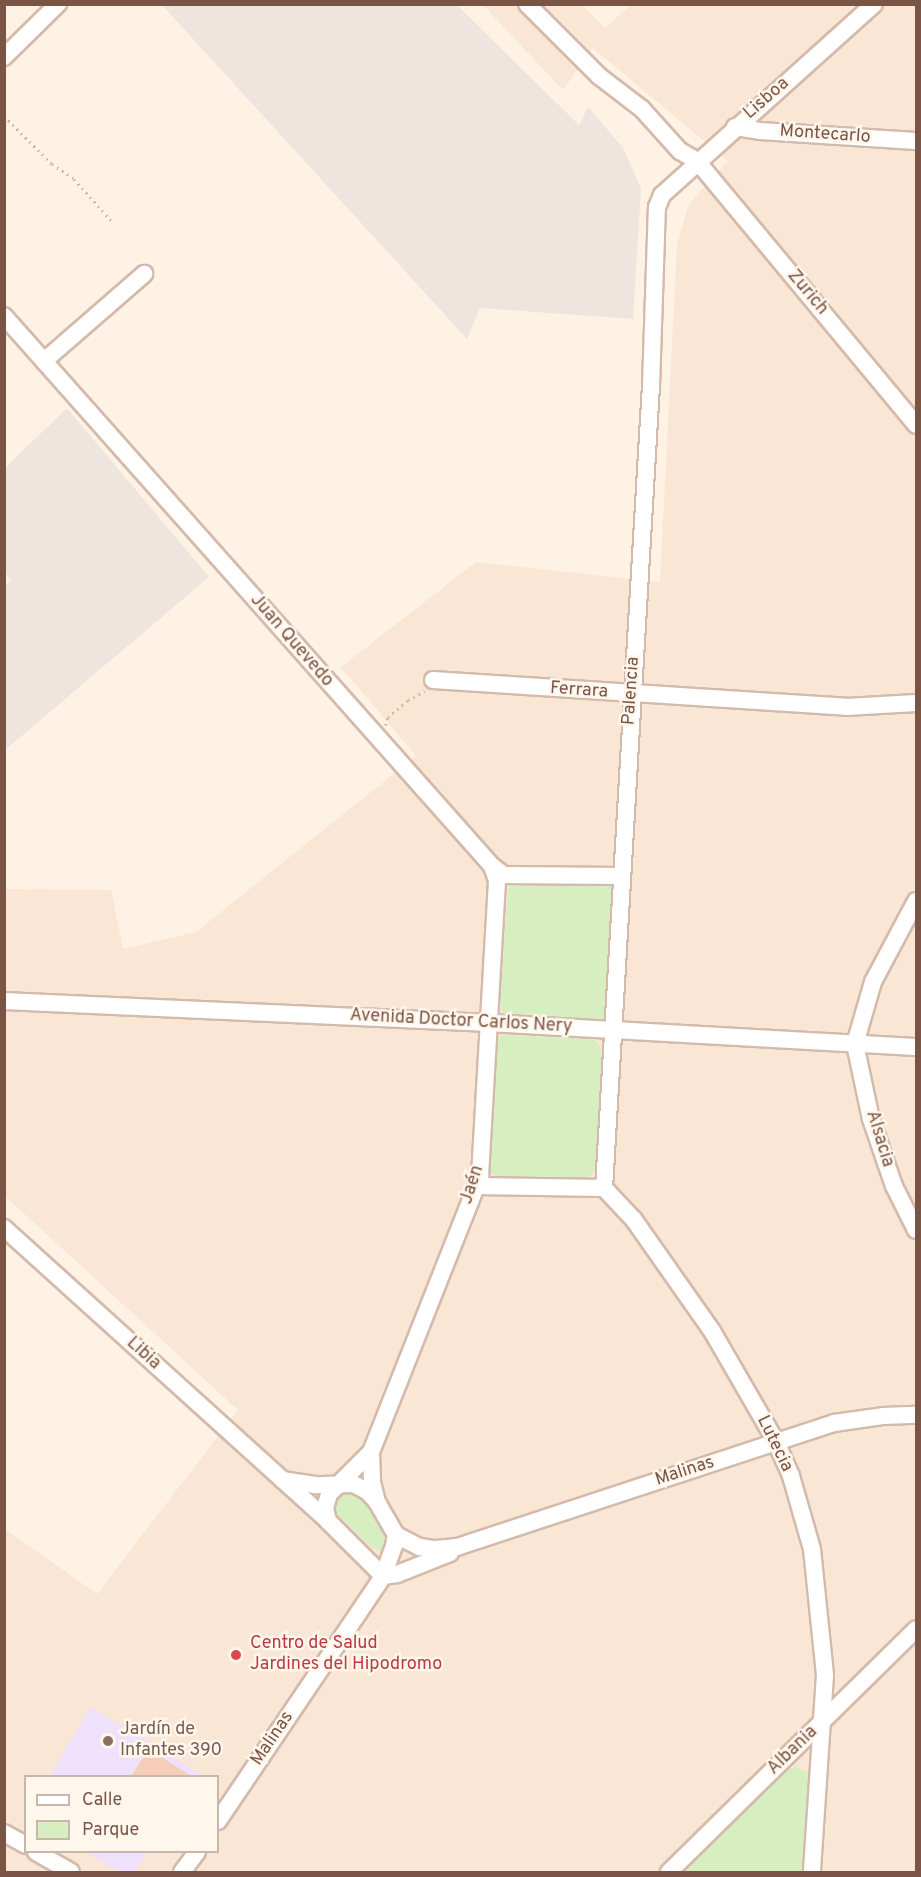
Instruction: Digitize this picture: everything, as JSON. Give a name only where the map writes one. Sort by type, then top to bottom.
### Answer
[{"type":"street","points":[[4,57],[58,4]]},
{"type":"street","name":"Zurich","points":[[527,4],[599,76],[642,109],[680,151],[698,161],[916,425]]},
{"type":"street","name":"Lisboa","points":[[662,195],[874,4]]},
{"type":"street","name":"Montecarlo","points":[[735,127],[760,131],[916,141]]},
{"type":"street","name":"Palencia","points":[[603,1188],[651,386],[657,207],[662,195]]},
{"type":"street","points":[[44,361],[144,274]]},
{"type":"street","name":"Juan Quevedo","points":[[6,322],[44,361],[492,866],[504,875],[621,876]]},
{"type":"street","name":"Ferrara","points":[[433,680],[632,695],[846,707],[916,703]]},
{"type":"street","name":"Jaén","points":[[337,1483],[350,1474],[370,1452],[476,1186],[482,1160],[497,880],[492,866]]},
{"type":"street","points":[[855,1044],[873,982],[916,901]]},
{"type":"street","name":"Avenida Doctor Carlos Nery","points":[[4,1001],[488,1023],[916,1047]]},
{"type":"street","name":"Alsacia","points":[[855,1044],[871,1119],[894,1186],[916,1230]]},
{"type":"street","points":[[476,1186],[603,1188]]},
{"type":"street","name":"Lutecia","points":[[603,1188],[634,1220],[712,1331],[776,1443],[791,1476],[812,1549],[825,1676],[812,1872]]},
{"type":"street","name":"Libia","points":[[4,1228],[328,1521],[383,1576]]},
{"type":"street","name":"Malinas","points":[[396,1535],[420,1547],[435,1549],[458,1547],[834,1423],[883,1416],[916,1415]]},
{"type":"street","name":"Jaén","points":[[370,1452],[372,1482],[377,1502]]},
{"type":"street","points":[[282,1480],[315,1485],[353,1484],[367,1491],[377,1502],[396,1535],[383,1576]]},
{"type":"street","points":[[328,1521],[326,1508],[329,1494],[337,1483]]},
{"type":"street","name":"Malinas","points":[[219,1820],[383,1576],[397,1574],[448,1555],[458,1547]]},
{"type":"street","name":"Albania","points":[[669,1872],[916,1629]]},
{"type":"street","points":[[4,1833],[24,1844]]},
{"type":"street","points":[[39,1853],[71,1872]]},
{"type":"street","points":[[182,1872],[196,1853]]},
{"type":"path","points":[[4,116],[52,164],[74,179],[114,223]]},
{"type":"path","points":[[377,738],[384,732],[388,717],[408,700],[427,690],[433,680]]},
{"type":"shaded area","points":[[162,5],[457,5],[579,125],[588,107],[623,148],[641,188],[633,319],[480,308],[467,339]]},
{"type":"shaded area","points":[[483,5],[582,5],[605,28],[631,5],[916,5],[916,1872],[5,1872],[4,1528],[97,1594],[238,1410],[5,1196],[5,889],[111,890],[123,949],[196,932],[416,756],[341,667],[476,562],[660,582],[677,245],[689,204],[728,161],[593,48],[563,90]]},
{"type":"shaded area","points":[[67,408],[209,577],[5,750],[4,586],[11,580],[5,572],[5,468]]},
{"type":"shaded area","name":"Jardín de Infantes 390","points":[[91,1707],[202,1775],[53,1775],[51,1774]]},
{"type":"shaded area","points":[[88,1853],[147,1853],[135,1872],[120,1872]]},
{"type":"green space","points":[[509,881],[611,883],[614,894],[607,1012],[603,1020],[503,1013],[499,1000]]},
{"type":"green space","points":[[503,1035],[592,1039],[598,1043],[601,1049],[602,1093],[599,1158],[596,1169],[586,1181],[502,1180],[491,1173],[489,1166],[493,1044]]},
{"type":"green space","points":[[340,1488],[359,1495],[369,1506],[388,1535],[387,1548],[382,1551],[372,1548],[331,1508]]},
{"type":"green space","points":[[796,1767],[807,1772],[811,1782],[805,1872],[683,1872],[787,1770]]},
{"type":"building","points":[[149,1749],[189,1775],[132,1775]]},
{"type":"place","name":"Centro de Salud Jardines del Hipodromo","points":[[236,1655]]},
{"type":"place","name":"Jardín de Infantes 390","points":[[108,1741]]}]
